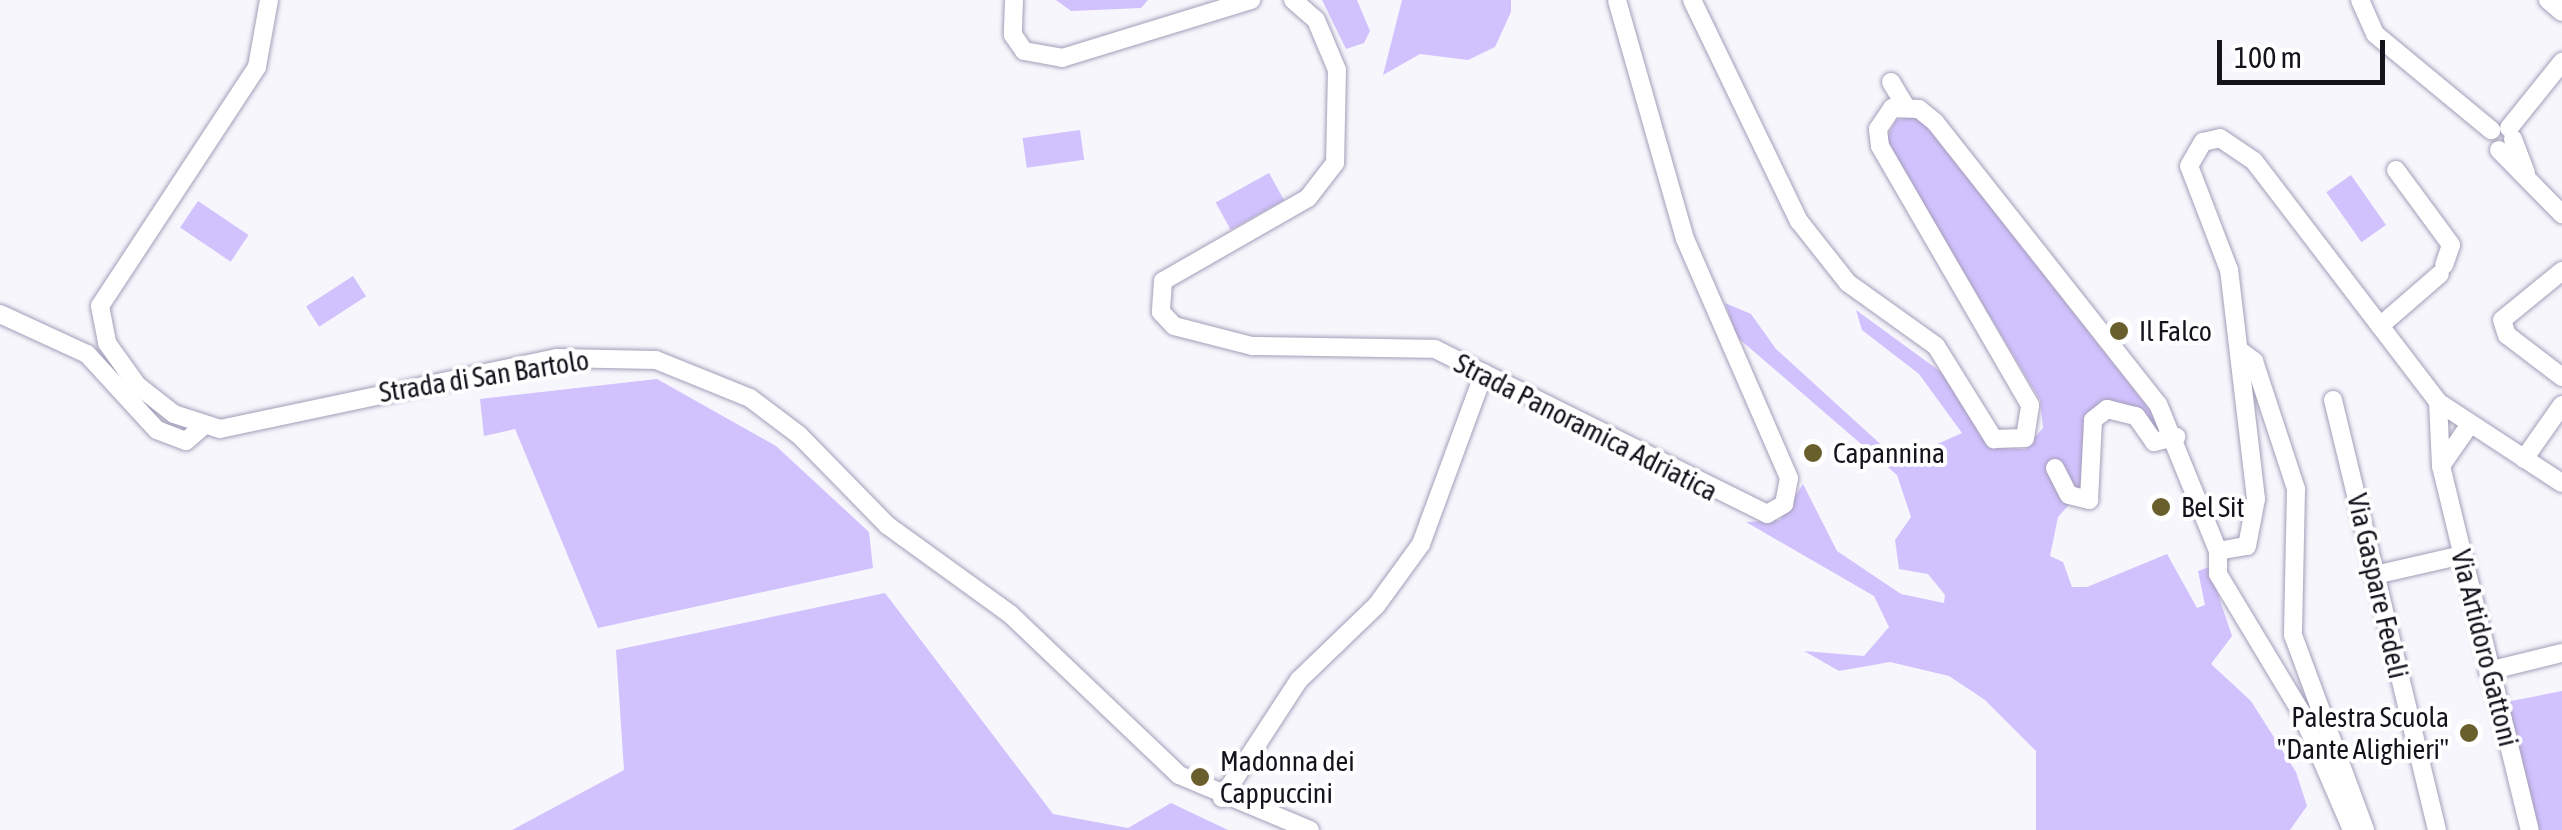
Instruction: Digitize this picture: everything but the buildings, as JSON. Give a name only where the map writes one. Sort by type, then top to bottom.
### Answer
[{"type":"street","points":[[201,428],[137,385],[107,343],[100,306],[257,67],[269,0]]},
{"type":"street","points":[[1014,0],[1013,35],[1024,50],[1062,58],[1251,0]]},
{"type":"street","name":"Strada Panoramica Adriatica","points":[[1294,0],[1316,20],[1338,70],[1335,163],[1308,198],[1163,281],[1161,312],[1174,326],[1252,346],[1435,349],[1750,512],[1784,504],[1789,478],[1685,239],[1616,0]]},
{"type":"street","points":[[1692,0],[1799,222],[1848,283],[1936,346],[1982,426],[2008,443],[2025,438],[2030,405],[1880,146],[1882,117],[1905,105]]},
{"type":"street","points":[[2360,0],[2375,34],[2503,137],[2531,182],[2562,214]]},
{"type":"street","points":[[2548,0],[2562,12]]},
{"type":"street","points":[[2503,137],[2562,62]]},
{"type":"street","points":[[1891,82],[1905,105],[1935,122],[2176,437],[2218,551],[2218,574],[2301,712],[2352,830]]},
{"type":"street","points":[[2218,551],[2240,552],[2256,528],[2238,350],[2222,243],[2189,166],[2203,142],[2220,138],[2254,161],[2438,402],[2562,484]]},
{"type":"street","points":[[2380,326],[2442,270],[2451,245],[2396,170]]},
{"type":"street","points":[[2562,272],[2502,320],[2507,335],[2562,378]]},
{"type":"street","name":"Strada di San Bartolo","points":[[0,314],[87,354],[157,430],[186,441],[201,428],[557,358],[656,360],[750,398],[798,435],[887,525],[1010,614],[1116,722],[1222,798],[1310,830]]},
{"type":"street","points":[[2238,350],[2254,361],[2296,489],[2293,635],[2365,830]]},
{"type":"street","points":[[1222,798],[1310,666],[1369,614],[1421,544],[1484,373]]},
{"type":"street","name":"Via Gaspare Fedeli","points":[[2334,400],[2436,830]]},
{"type":"street","name":"Via Artidoro Gattoni","points":[[2438,402],[2441,466],[2488,671],[2530,830]]},
{"type":"street","points":[[2524,458],[2562,405]]},
{"type":"street","points":[[2055,468],[2068,495],[2089,500],[2093,420],[2106,409],[2136,416],[2154,442],[2176,437]]},
{"type":"street","points":[[2441,466],[2470,424]]},
{"type":"street","points":[[2375,574],[2462,554]]},
{"type":"street","points":[[2488,671],[2562,653]]},
{"type":"shaded area","points":[[1056,0],[1148,0],[1141,8],[1071,11]]},
{"type":"shaded area","points":[[1322,0],[1357,0],[1370,31],[1364,43],[1346,49]]},
{"type":"shaded area","points":[[1402,0],[1511,0],[1511,12],[1495,47],[1468,60],[1420,54],[1383,75]]},
{"type":"shaded area","points":[[1910,117],[1924,121],[2169,435],[2157,436],[2137,411],[2095,409],[2085,487],[2058,517],[2050,556],[2063,562],[2072,587],[2087,587],[2167,554],[2197,608],[2205,605],[2198,571],[2209,567],[2232,636],[2211,664],[2251,701],[2296,772],[2307,806],[2290,830],[2036,830],[2036,751],[1985,700],[1949,676],[1890,662],[1839,671],[1804,651],[1864,656],[1889,627],[1874,596],[1746,522],[1780,520],[1803,484],[1837,551],[1901,594],[1944,603],[1945,595],[1928,574],[1899,569],[1895,540],[1911,517],[1897,475],[1737,337],[1725,303],[1751,314],[1776,349],[1888,451],[1915,454],[1962,433],[1919,374],[1862,330],[1856,310],[1952,380],[1996,448],[2025,449],[2043,428],[2040,400],[1885,140],[1896,120]]},
{"type":"shaded area","points":[[1080,130],[1084,160],[1027,168],[1023,138]]},
{"type":"shaded area","points":[[1269,173],[1284,200],[1231,230],[1216,203]]},
{"type":"shaded area","points":[[2351,175],[2386,225],[2361,242],[2326,192]]},
{"type":"shaded area","points":[[198,201],[249,235],[231,262],[180,228]]},
{"type":"shaded area","points":[[353,276],[366,296],[319,327],[306,306]]},
{"type":"shaded area","points":[[657,379],[776,446],[869,532],[873,568],[598,628],[515,429],[484,436],[480,399]]},
{"type":"shaded area","points":[[885,593],[1053,814],[1128,828],[1171,803],[1228,830],[512,830],[624,770],[616,650]]},
{"type":"shaded area","points":[[2562,691],[2562,830],[2533,830],[2501,703]]},
{"type":"place","name":"Il Falco","points":[[2119,331]]},
{"type":"place","name":"Capannina","points":[[1813,453]]},
{"type":"place","name":"Bel Sit","points":[[2161,507]]},
{"type":"place","name":"Palestra Scuola \"Dante Alighieri\"","points":[[2469,733]]},
{"type":"place","name":"Madonna dei Cappuccini","points":[[1200,777]]}]
